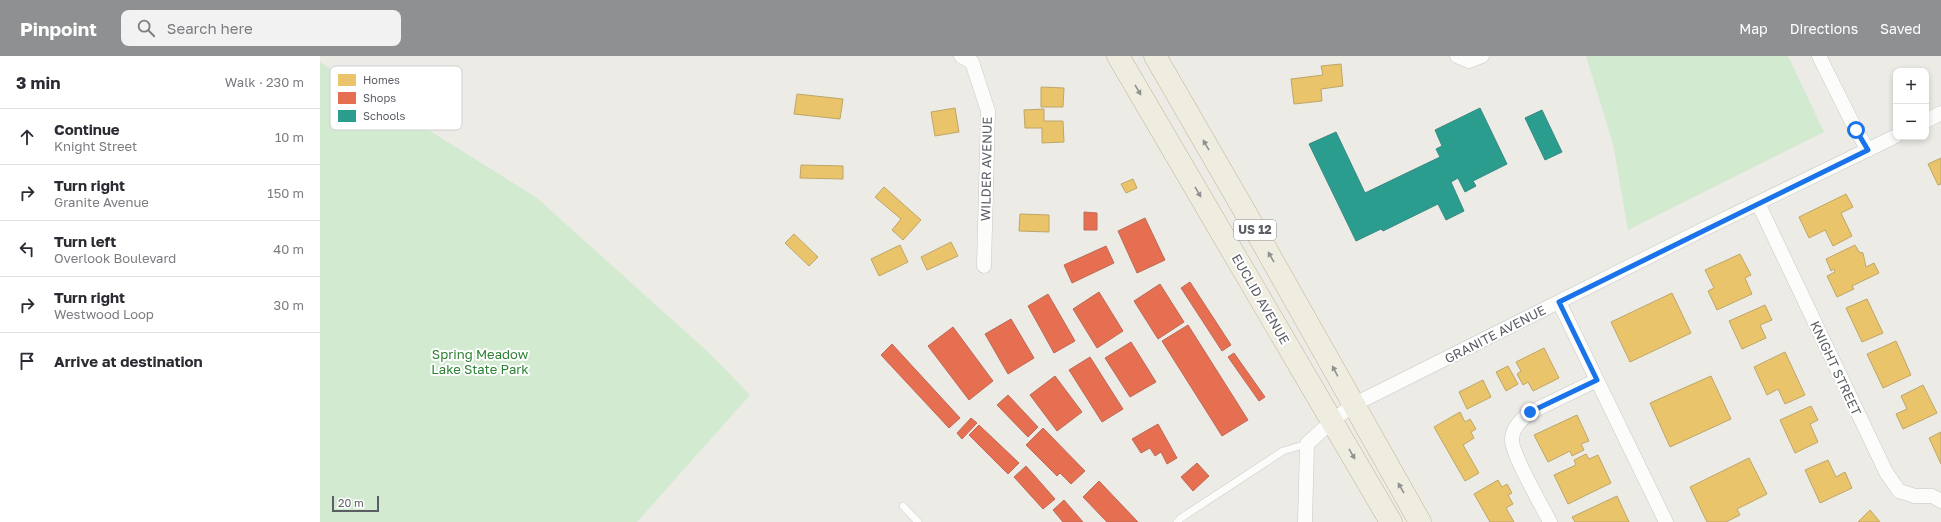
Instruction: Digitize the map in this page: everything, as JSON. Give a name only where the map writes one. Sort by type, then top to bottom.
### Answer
[{"type":"highway","name":"EUCLID AVENUE","points":[[1118,56],[1391,522]]},
{"type":"highway","name":"US 12","points":[[1155,56],[1244,210],[1420,522]]},
{"type":"street","points":[[1458,56],[1469,61],[1482,56]]},
{"type":"street","points":[[1819,56],[1856,130],[1868,150]]},
{"type":"street","name":"WILDER AVENUE","points":[[963,57],[972,62],[988,111],[984,266]]},
{"type":"street","points":[[1929,119],[1941,113]]},
{"type":"street","name":"GRANITE AVENUE","points":[[1307,444],[1332,421],[1353,405],[1758,203],[1893,138]]},
{"type":"street","name":"KNIGHT STREET","points":[[1758,203],[1886,472],[1899,491],[1915,496],[1932,496],[1941,501]]},
{"type":"street","points":[[1559,302],[1666,522]]},
{"type":"street","points":[[1550,522],[1513,448],[1514,432],[1517,424],[1530,412],[1597,380]]},
{"type":"street","points":[[1305,522],[1307,444]]},
{"type":"lane","points":[[1177,522],[1283,451],[1307,444]]},
{"type":"lane","points":[[903,506],[918,522]]},
{"type":"green space","points":[[1586,56],[1788,56],[1824,132],[1628,230],[1613,144]]},
{"type":"green space","name":"Spring Meadow Lake State Park","points":[[320,62],[330,68],[330,130],[428,130],[537,198],[708,352],[750,395],[637,522],[320,522]]},
{"type":"building: Homes","points":[[1341,64],[1343,86],[1321,89],[1322,101],[1294,104],[1291,79],[1323,75],[1321,66]]},
{"type":"building: Homes","points":[[1041,87],[1064,88],[1063,107],[1041,107]]},
{"type":"building: Homes","points":[[797,94],[843,99],[840,119],[794,114]]},
{"type":"building: Homes","points":[[955,108],[959,132],[935,136],[931,112]]},
{"type":"building: Homes","points":[[1044,109],[1044,121],[1063,121],[1064,142],[1042,143],[1042,128],[1025,128],[1024,110]]},
{"type":"building: Homes","points":[[1941,158],[1941,184],[1938,185],[1928,164]]},
{"type":"building: Homes","points":[[801,165],[843,166],[843,179],[800,178]]},
{"type":"building: Homes","points":[[1133,179],[1137,188],[1126,193],[1121,184]]},
{"type":"building: Homes","points":[[884,187],[921,220],[903,240],[892,230],[901,219],[875,197]]},
{"type":"building: Homes","points":[[1846,194],[1853,207],[1841,213],[1852,236],[1833,246],[1825,230],[1809,238],[1799,217]]},
{"type":"building: Homes","points":[[1020,214],[1049,215],[1049,232],[1019,231]]},
{"type":"building: Homes","points":[[794,234],[818,257],[809,266],[785,243]]},
{"type":"building: Homes","points":[[951,242],[958,256],[927,270],[921,257]]},
{"type":"building: Homes","points":[[900,245],[908,262],[879,276],[871,259]]},
{"type":"building: Homes","points":[[1855,245],[1859,252],[1863,253],[1866,267],[1874,263],[1879,273],[1852,286],[1854,289],[1837,297],[1827,276],[1835,272],[1834,269],[1831,271],[1826,259]]},
{"type":"building: Homes","points":[[1740,254],[1751,275],[1745,278],[1752,294],[1717,310],[1708,291],[1714,288],[1705,270]]},
{"type":"building: Homes","points":[[1672,293],[1691,333],[1630,362],[1611,322]]},
{"type":"building: Homes","points":[[1867,299],[1883,333],[1862,342],[1846,308]]},
{"type":"building: Homes","points":[[1765,305],[1772,320],[1760,325],[1766,338],[1742,349],[1729,321]]},
{"type":"building: Homes","points":[[1896,341],[1911,375],[1883,388],[1867,354]]},
{"type":"building: Homes","points":[[1544,348],[1559,378],[1533,391],[1528,382],[1523,385],[1517,374],[1521,371],[1516,362]]},
{"type":"building: Homes","points":[[1785,352],[1805,395],[1785,404],[1778,389],[1767,395],[1754,367]]},
{"type":"building: Homes","points":[[1508,366],[1518,384],[1506,391],[1496,372]]},
{"type":"building: Homes","points":[[1711,376],[1731,419],[1670,447],[1650,403]]},
{"type":"building: Homes","points":[[1483,380],[1491,397],[1467,409],[1459,392]]},
{"type":"building: Homes","points":[[1923,385],[1937,413],[1903,429],[1896,414],[1907,409],[1901,396]]},
{"type":"building: Homes","points":[[1811,406],[1818,420],[1810,424],[1818,442],[1795,453],[1780,420]]},
{"type":"building: Homes","points":[[1460,412],[1465,422],[1470,419],[1476,429],[1471,432],[1474,438],[1463,445],[1479,473],[1465,481],[1434,427]]},
{"type":"building: Homes","points":[[1577,415],[1589,441],[1581,444],[1584,450],[1572,456],[1570,451],[1548,462],[1534,435]]},
{"type":"building: Homes","points":[[1941,432],[1941,464],[1929,438]]},
{"type":"building: Homes","points":[[1586,454],[1589,459],[1598,455],[1611,483],[1568,504],[1554,475],[1576,465],[1574,460]]},
{"type":"building: Homes","points":[[1749,458],[1767,494],[1737,509],[1740,515],[1726,522],[1707,522],[1690,487]]},
{"type":"building: Homes","points":[[1828,460],[1836,477],[1845,472],[1852,488],[1820,503],[1805,470]]},
{"type":"building: Homes","points":[[1498,480],[1502,487],[1507,484],[1512,493],[1508,495],[1513,504],[1506,508],[1514,522],[1490,522],[1474,494]]},
{"type":"building: Homes","points":[[1617,496],[1629,522],[1575,522],[1572,517]]},
{"type":"building: Homes","points":[[1870,510],[1880,522],[1858,522]]},
{"type":"building: Shops","points":[[1084,212],[1097,213],[1097,230],[1084,230]]},
{"type":"building: Shops","points":[[1145,218],[1165,260],[1137,273],[1118,231]]},
{"type":"building: Shops","points":[[1106,246],[1114,263],[1072,283],[1064,265]]},
{"type":"building: Shops","points":[[1190,282],[1231,345],[1222,351],[1181,288]]},
{"type":"building: Shops","points":[[1160,284],[1184,322],[1158,339],[1134,301]]},
{"type":"building: Shops","points":[[1099,292],[1123,331],[1097,348],[1073,309]]},
{"type":"building: Shops","points":[[1048,294],[1075,341],[1054,353],[1028,306]]},
{"type":"building: Shops","points":[[1011,319],[1034,358],[1008,374],[985,334]]},
{"type":"building: Shops","points":[[1188,325],[1248,420],[1222,436],[1162,341]]},
{"type":"building: Shops","points":[[953,327],[993,381],[969,400],[928,346]]},
{"type":"building: Shops","points":[[1131,342],[1156,382],[1130,397],[1105,358]]},
{"type":"building: Shops","points":[[892,344],[960,418],[949,428],[881,355]]},
{"type":"building: Shops","points":[[1234,353],[1265,397],[1259,401],[1228,357]]},
{"type":"building: Shops","points":[[1090,357],[1123,409],[1102,422],[1069,370]]},
{"type":"building: Shops","points":[[1055,376],[1082,412],[1057,431],[1030,395]]},
{"type":"building: Shops","points":[[1008,395],[1038,427],[1028,437],[997,405]]},
{"type":"building: Shops","points":[[971,418],[977,423],[962,439],[957,433]]},
{"type":"building: Shops","points":[[1158,424],[1177,458],[1167,464],[1161,452],[1155,456],[1150,448],[1141,453],[1132,439]]},
{"type":"building: Shops","points":[[979,425],[1019,463],[1008,474],[969,435]]},
{"type":"building: Shops","points":[[1043,428],[1085,471],[1071,484],[1060,473],[1057,476],[1026,445]]},
{"type":"building: Shops","points":[[1197,463],[1209,476],[1193,491],[1181,477]]},
{"type":"building: Shops","points":[[1026,466],[1055,499],[1043,509],[1014,477]]},
{"type":"building: Shops","points":[[1099,481],[1138,522],[1107,522],[1083,497]]},
{"type":"building: Shops","points":[[1064,500],[1083,522],[1063,522],[1053,510]]},
{"type":"building: Schools","points":[[1480,108],[1507,164],[1473,181],[1476,186],[1465,192],[1458,178],[1451,182],[1464,211],[1446,220],[1438,204],[1383,231],[1381,229],[1356,241],[1309,144],[1336,132],[1365,193],[1440,157],[1436,149],[1442,146],[1435,130]]},
{"type":"building: Schools","points":[[1542,110],[1562,152],[1545,160],[1525,118]]},
{"type":"route","points":[[1530,412],[1597,380],[1559,302],[1704,229],[1868,150],[1856,130]]}]
